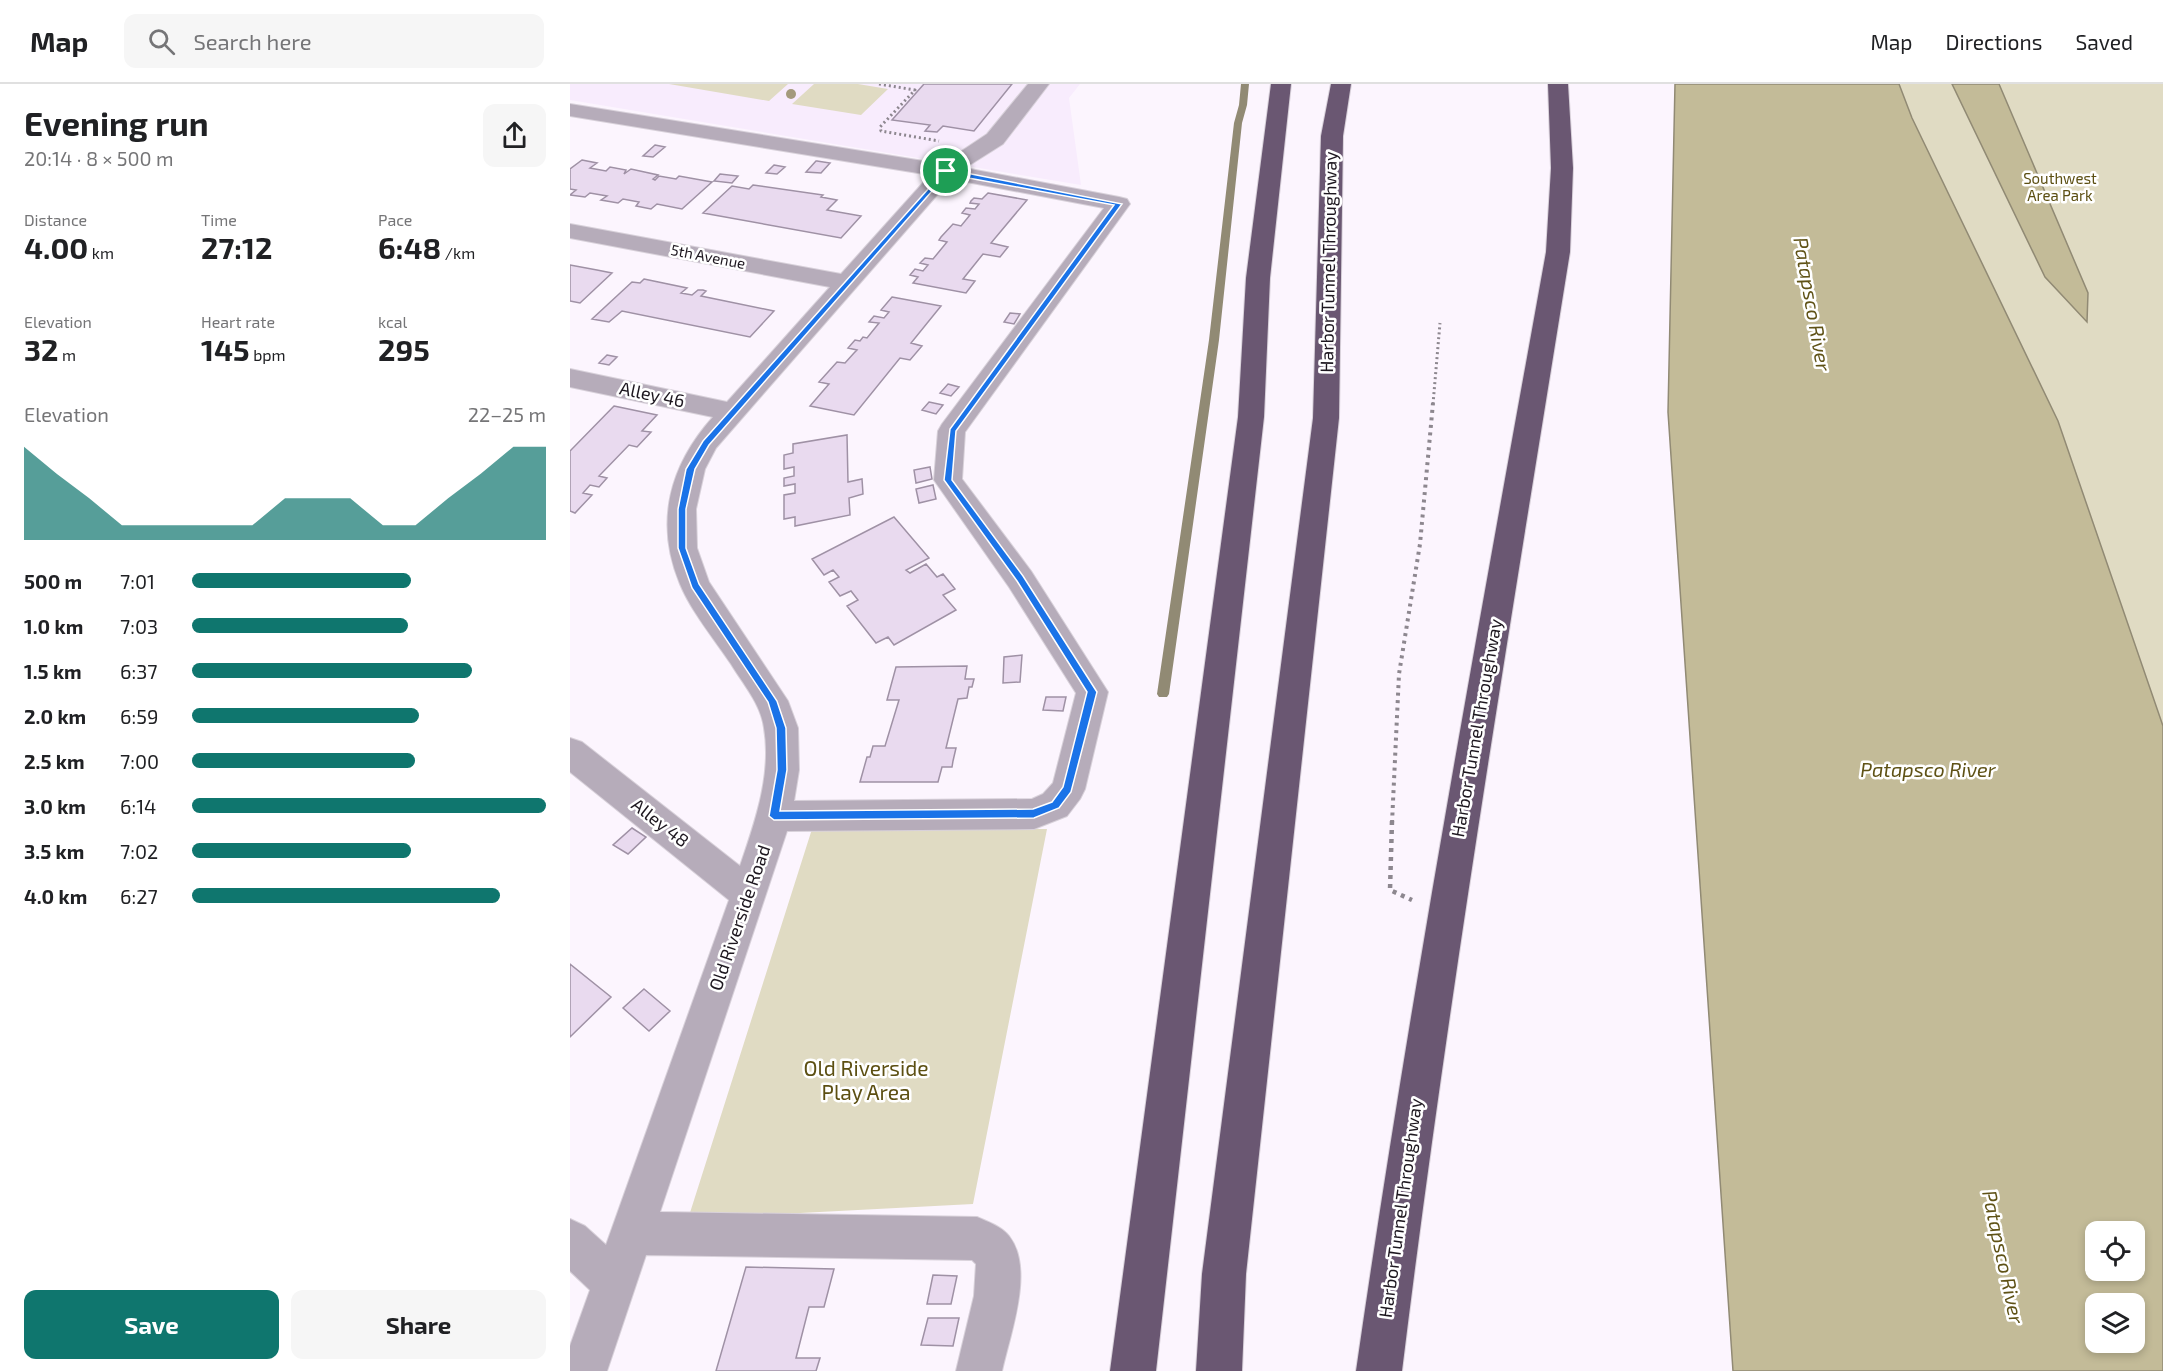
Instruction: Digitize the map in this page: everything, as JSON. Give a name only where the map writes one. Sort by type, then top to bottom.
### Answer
[{"type":"highway","points":[[1133,1371],[1251,417],[1258,278],[1281,84]]},
{"type":"highway","points":[[1251,417],[1274,341],[1286,189],[1295,116],[1303,84]]},
{"type":"highway","name":"Harbor Tunnel Throughway","points":[[1219,1371],[1224,1274],[1326,418],[1332,136],[1341,84]]},
{"type":"highway","name":"Harbor Tunnel Throughway","points":[[1379,1371],[1405,1175],[1445,915],[1558,252],[1562,168],[1558,84]]},
{"type":"street","name":"Old Riverside Road","points":[[584,1371],[749,894],[774,816],[782,760],[781,728],[772,701],[695,585],[682,548],[682,509],[691,469],[705,443],[847,283],[944,157],[995,139],[1039,84]]},
{"type":"street","points":[[570,110],[944,157],[1119,204],[952,431],[951,441],[948,480],[1020,579],[1092,692],[1068,789],[1055,805],[1034,814],[774,816]]},
{"type":"street","name":"5th Avenue","points":[[570,231],[847,283]]},
{"type":"street","name":"Alley 46","points":[[570,378],[733,412]]},
{"type":"street","name":"Alley 48","points":[[570,752],[749,894]]},
{"type":"street","points":[[632,1233],[977,1239],[987,1244],[997,1255],[999,1276],[979,1371]]},
{"type":"street","points":[[570,1241],[614,1283]]},
{"type":"path","points":[[879,84],[915,90],[880,127],[881,131],[944,157]]},
{"type":"path","points":[[1440,323],[1420,544],[1399,674],[1393,760],[1390,890],[1445,915]]},
{"type":"shaded area","points":[[570,84],[1080,84],[1069,98],[1081,185],[570,100]]},
{"type":"green space","points":[[669,84],[788,84],[769,101]]},
{"type":"green space","points":[[814,84],[858,84],[888,89],[861,115],[792,104]]},
{"type":"green space","name":"Southwest Area Park","points":[[1899,84],[2163,84],[2163,726],[2058,421],[1912,118]]},
{"type":"green space","name":"Old Riverside Play Area","points":[[812,829],[1047,829],[973,1204],[688,1219]]},
{"type":"water","name":"Patapsco River","points":[[1675,84],[1899,84],[1912,118],[2058,421],[2163,726],[2163,1371],[1733,1371],[1668,412]]},
{"type":"water","points":[[1952,84],[1999,84],[2088,293],[2087,322],[2045,277]]},
{"type":"building","points":[[924,84],[1012,84],[974,131],[943,126],[937,132],[925,131],[930,125],[892,120]]},
{"type":"building","points":[[655,145],[665,147],[653,157],[643,156]]},
{"type":"building","points":[[582,160],[597,163],[590,168],[606,171],[610,167],[626,170],[624,174],[631,169],[658,175],[653,179],[655,180],[659,176],[676,179],[679,176],[712,182],[682,209],[657,204],[651,209],[636,206],[639,202],[623,199],[618,203],[601,200],[607,196],[590,193],[585,197],[570,195],[576,190],[570,189],[570,169]]},
{"type":"building","points":[[816,161],[830,163],[821,173],[806,172]]},
{"type":"building","points":[[774,165],[785,167],[777,174],[766,173]]},
{"type":"building","points":[[720,174],[738,176],[732,183],[714,181]]},
{"type":"building","points":[[753,185],[823,195],[821,197],[837,200],[827,210],[861,216],[841,238],[703,213],[732,186],[749,189]]},
{"type":"building","points":[[988,193],[1027,200],[991,243],[1008,247],[1000,257],[983,254],[963,279],[975,281],[966,293],[913,283],[918,277],[910,275],[915,269],[923,271],[928,265],[920,263],[925,258],[933,259],[947,242],[939,240],[941,237],[953,224],[961,226],[970,215],[962,213],[966,208],[975,209],[979,204],[970,203],[971,201],[974,198],[982,199]]},
{"type":"building","points":[[570,265],[612,273],[580,303],[570,301]]},
{"type":"building","points":[[644,279],[687,288],[681,293],[692,295],[698,290],[703,290],[706,291],[701,296],[774,311],[750,337],[622,311],[609,322],[592,319],[632,282],[640,283]]},
{"type":"building","points":[[892,297],[941,306],[911,343],[922,346],[910,360],[900,358],[854,415],[810,406],[829,384],[819,382],[837,362],[845,363],[857,350],[848,348],[855,340],[860,341],[863,337],[867,338],[879,323],[869,322],[874,316],[884,318],[889,312],[881,310]]},
{"type":"building","points":[[1010,313],[1020,314],[1014,324],[1004,322]]},
{"type":"building","points":[[607,355],[617,357],[609,365],[599,363]]},
{"type":"building","points":[[948,384],[959,387],[951,396],[940,393]]},
{"type":"building","points":[[929,402],[943,405],[936,414],[922,410]]},
{"type":"building","points":[[614,406],[657,415],[642,431],[651,432],[637,447],[629,445],[599,476],[607,478],[599,487],[590,485],[583,493],[592,495],[575,513],[570,511],[570,451]]},
{"type":"building","points":[[847,435],[848,482],[862,479],[863,494],[849,498],[850,515],[795,526],[795,517],[784,519],[784,495],[795,493],[795,484],[784,486],[784,478],[794,476],[794,467],[784,469],[784,455],[793,453],[793,444]]},
{"type":"building","points":[[930,467],[932,479],[916,483],[914,470]]},
{"type":"building","points":[[933,485],[936,499],[919,503],[916,489]]},
{"type":"building","points":[[894,517],[929,558],[906,570],[910,573],[926,564],[937,577],[943,574],[955,589],[943,595],[956,610],[894,645],[888,637],[876,643],[847,606],[858,600],[851,591],[840,596],[829,582],[839,577],[833,570],[824,575],[812,559]]},
{"type":"building","points":[[1022,655],[1020,682],[1003,683],[1004,657]]},
{"type":"building","points":[[967,666],[965,679],[974,679],[972,687],[969,687],[967,698],[958,699],[946,748],[956,748],[952,767],[942,767],[938,782],[860,782],[867,757],[870,757],[873,746],[885,746],[899,700],[887,700],[896,667]]},
{"type":"building","points":[[1046,697],[1066,697],[1063,711],[1043,710]]},
{"type":"building","points":[[632,828],[646,837],[628,854],[613,845]]},
{"type":"building","points":[[570,964],[611,997],[570,1037]]},
{"type":"building","points":[[644,989],[670,1011],[649,1031],[623,1008]]},
{"type":"building","points":[[746,1267],[834,1269],[824,1307],[809,1307],[796,1358],[820,1358],[816,1371],[716,1371]]},
{"type":"building","points":[[933,1275],[957,1276],[951,1304],[927,1304]]},
{"type":"building","points":[[928,1318],[959,1318],[953,1346],[921,1345]]},
{"type":"waterway","points":[[1163,694],[1214,340],[1238,123],[1245,84]]},
{"type":"route","points":[[946,171],[1119,204],[952,431],[948,480],[1020,579],[1092,692],[1068,789],[1055,805],[1034,814],[774,816],[782,770],[781,728],[772,701],[695,585],[682,548],[682,509],[691,469],[705,443],[946,171]]}]
